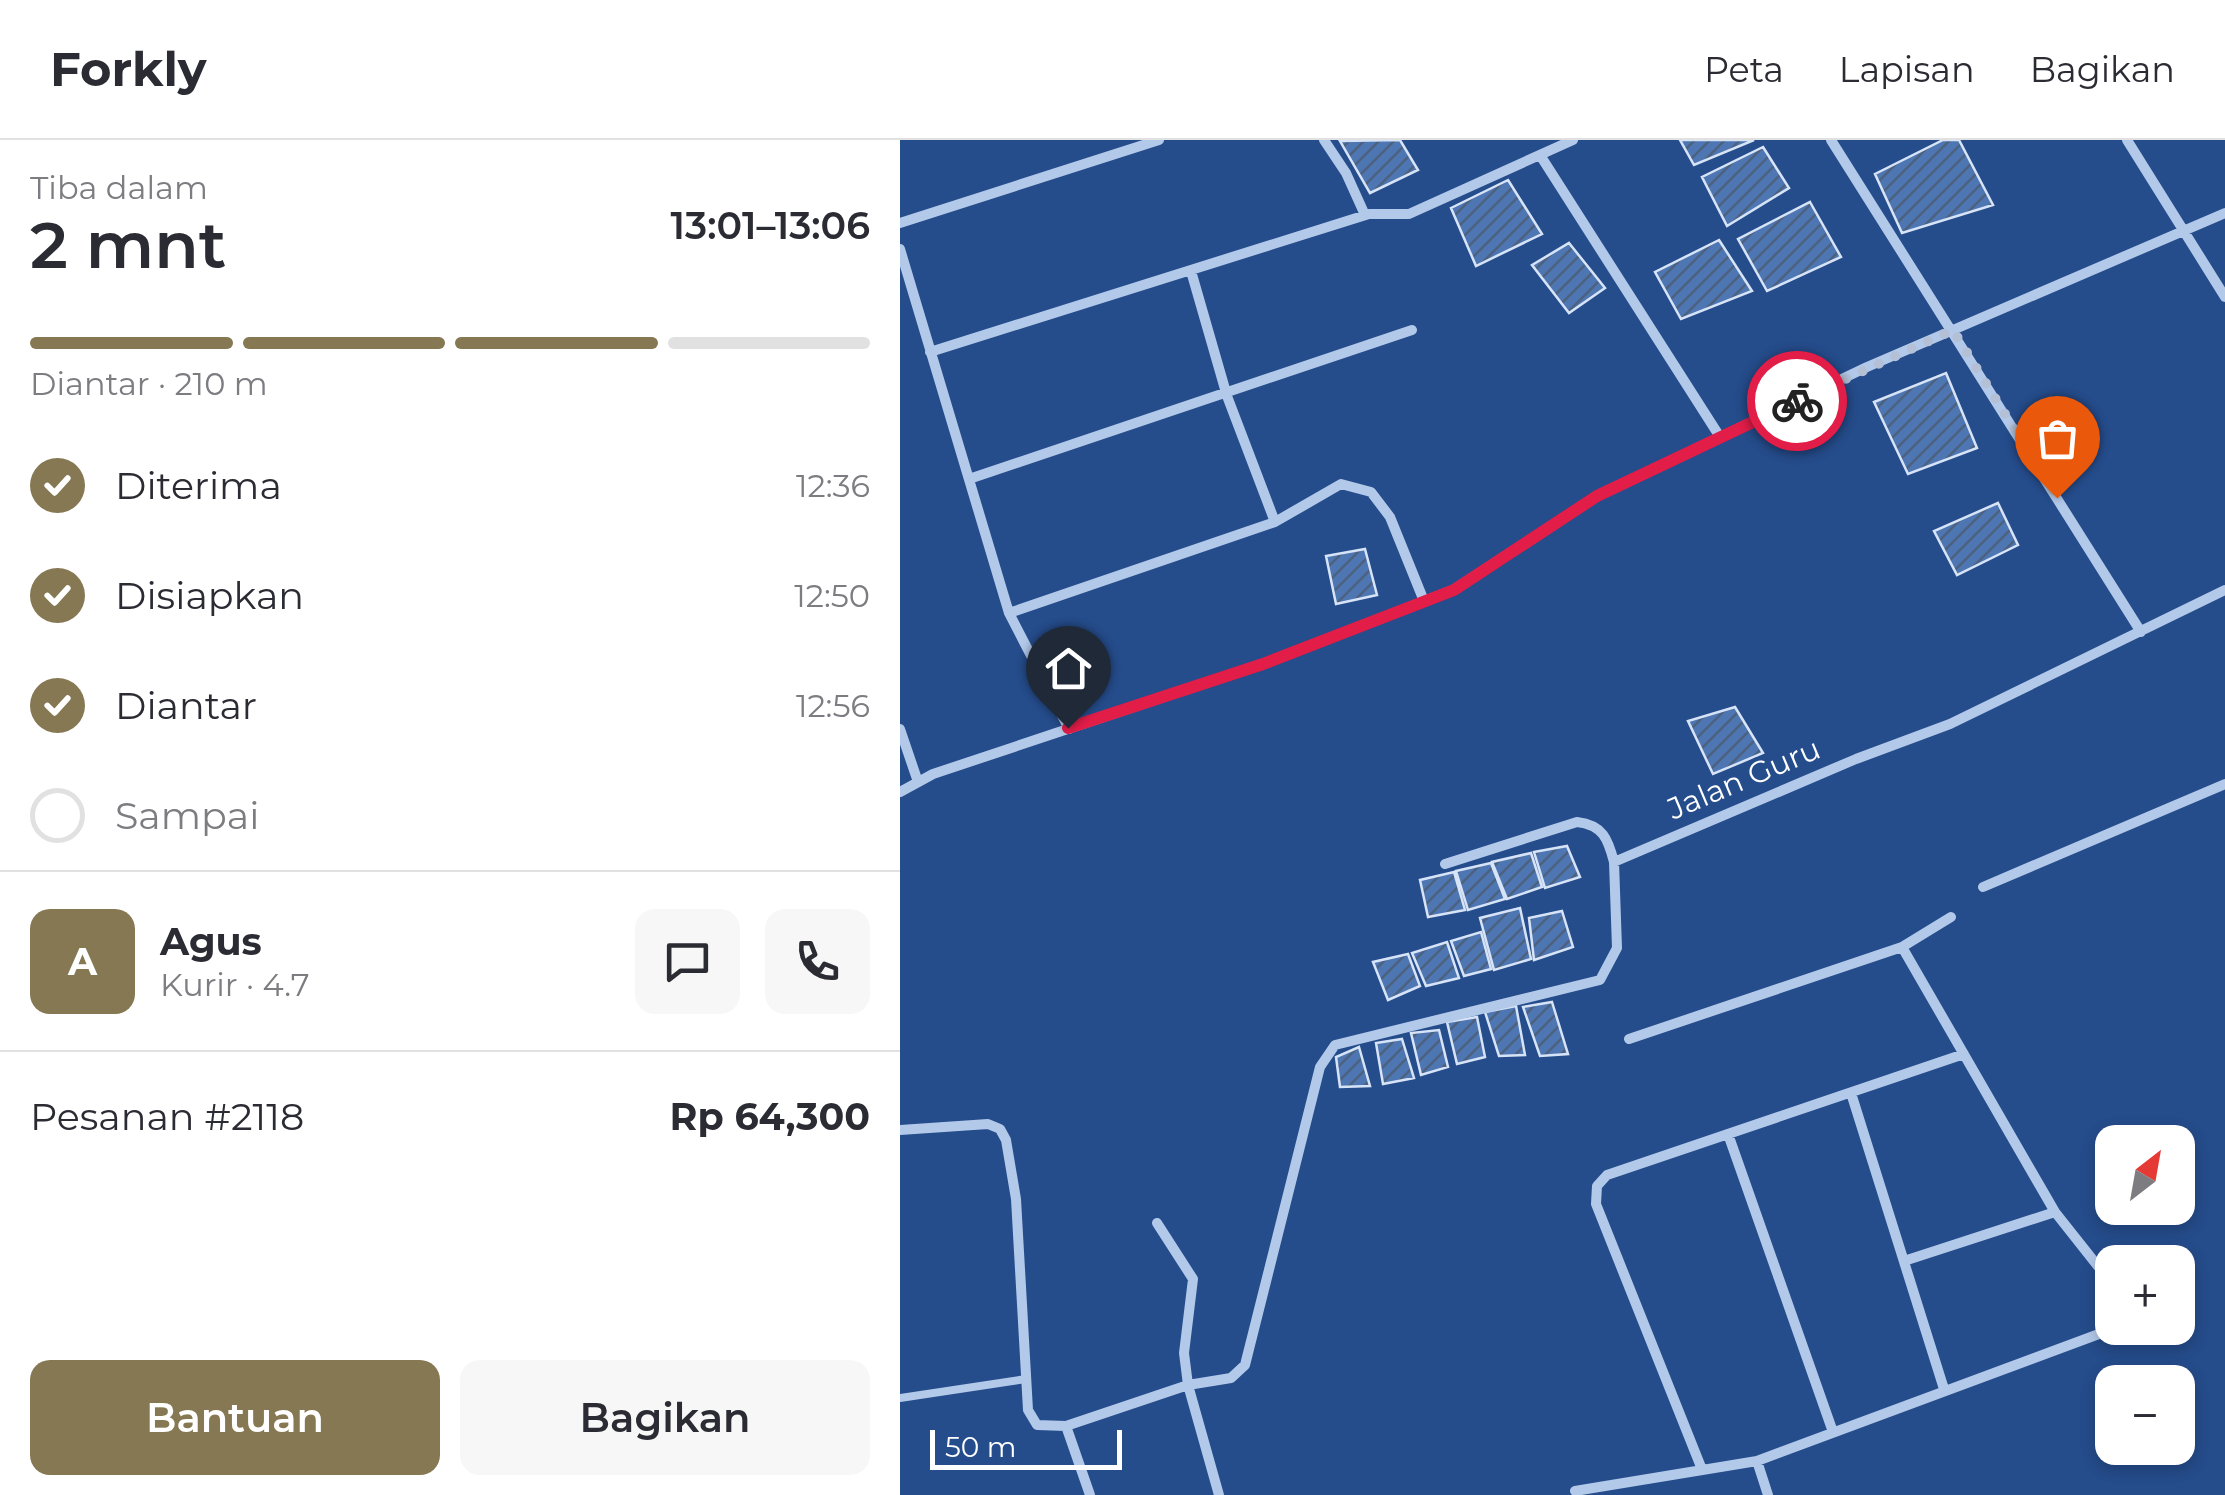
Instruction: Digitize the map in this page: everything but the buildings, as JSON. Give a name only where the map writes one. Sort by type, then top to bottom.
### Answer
[{"type":"street","points":[[900,223],[1159,140]]},
{"type":"street","points":[[1324,140],[1346,172],[1365,216]]},
{"type":"street","points":[[930,352],[1365,216],[1408,214],[1573,140]]},
{"type":"street","points":[[1831,140],[2140,632]]},
{"type":"street","points":[[2127,140],[2225,297]]},
{"type":"street","points":[[1540,155],[1720,437]]},
{"type":"street","points":[[900,792],[1068,728],[1263,664],[1454,590],[1597,496],[1953,330],[2225,213]]},
{"type":"street","points":[[900,248],[972,478],[1009,613],[1068,728]]},
{"type":"street","points":[[1191,271],[1227,396],[1275,522]]},
{"type":"street","points":[[972,478],[1227,396],[1412,330]]},
{"type":"street","points":[[1009,613],[1275,522],[1341,484],[1372,492],[1390,517],[1424,601]]},
{"type":"street","name":"Jalan Guru","points":[[1614,862],[1856,758],[1950,724],[2225,590]]},
{"type":"street","points":[[900,729],[918,782]]},
{"type":"street","points":[[1983,887],[2225,784]]},
{"type":"street","points":[[900,1130],[988,1124],[1000,1129],[1006,1140],[1016,1199],[1028,1410],[1037,1425],[1066,1426],[1188,1385],[1232,1378],[1245,1365],[1320,1066],[1335,1044],[1600,980],[1617,948],[1614,862],[1608,836],[1590,824],[1577,822],[1445,864]]},
{"type":"street","points":[[1629,1040],[1902,947],[1951,917]]},
{"type":"street","points":[[1902,947],[2055,1212],[2095,1263]]},
{"type":"street","points":[[1701,1467],[1596,1204],[1597,1186],[1607,1176],[1964,1054]]},
{"type":"street","points":[[1851,1093],[1944,1388]]},
{"type":"street","points":[[1728,1134],[1832,1432]]},
{"type":"street","points":[[1904,1261],[2055,1212]]},
{"type":"street","points":[[1156,1222],[1193,1280],[1185,1320],[1188,1385],[1219,1495]]},
{"type":"street","points":[[1574,1491],[1701,1467],[1757,1461],[1944,1388],[2095,1335]]},
{"type":"street","points":[[1066,1426],[1090,1495]]},
{"type":"street","points":[[1757,1461],[1768,1495]]},
{"type":"lane","points":[[900,1398],[1026,1379]]},
{"type":"way so far","points":[[1797,401],[1953,330],[2057,498]]},
{"type":"route","points":[[1068,728],[1263,664],[1454,590],[1597,496],[1797,401]]}]
